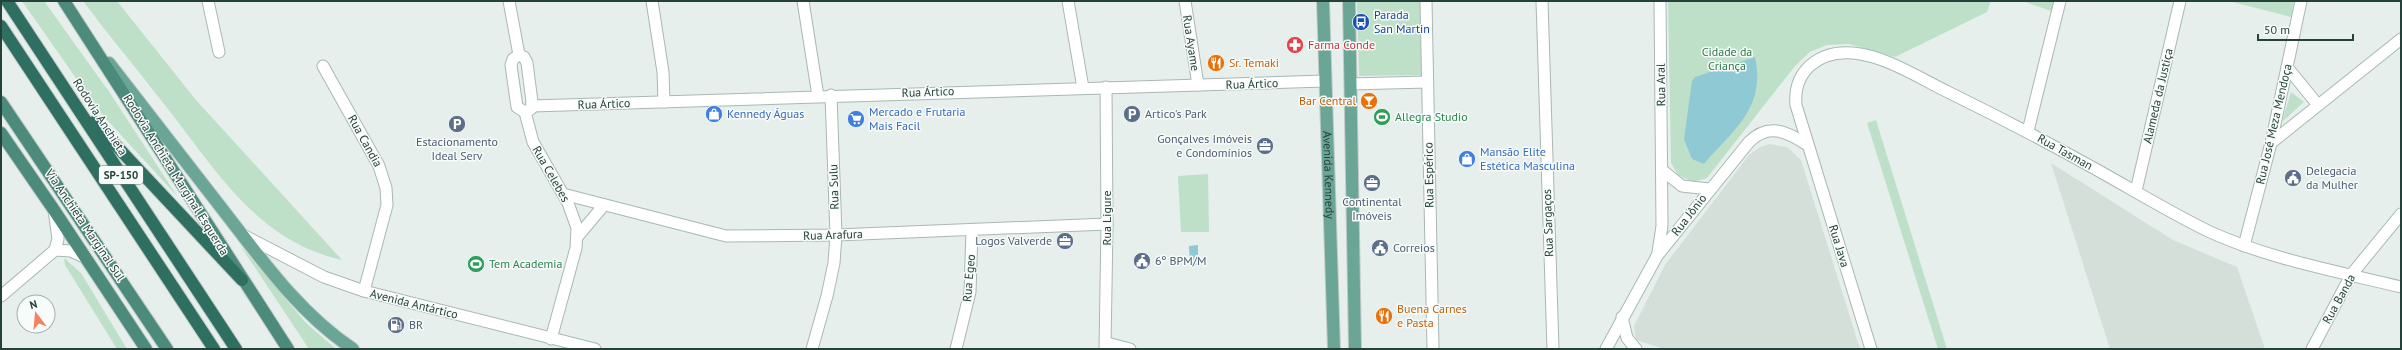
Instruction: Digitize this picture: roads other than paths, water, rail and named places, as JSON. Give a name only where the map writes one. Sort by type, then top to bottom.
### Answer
[{"type":"highway","name":"Rodovia Anchieta","points":[[7,1],[236,349]]},
{"type":"highway","name":"Rodovia Anchieta Marginal Esquerda","points":[[64,1],[242,280],[288,349]]},
{"type":"highway","name":"SP-150","points":[[1,26],[214,349]]},
{"type":"highway","points":[[69,96],[242,280]]},
{"type":"highway","name":"Via Anchieta Marginal Sul","points":[[1,102],[167,349]]},
{"type":"highway","points":[[1,133],[146,349]]},
{"type":"main road","name":"Avenida Kennedy","points":[[1323,1],[1324,81],[1334,349]]},
{"type":"main road","name":"Avenida Kennedy","points":[[1349,1],[1355,349]]},
{"type":"main road","points":[[78,22],[242,235],[295,298],[331,333],[352,349]]},
{"type":"street","points":[[208,1],[219,52]]},
{"type":"street","name":"Rua Celebes","points":[[509,1],[519,55],[524,58],[527,63],[528,109],[532,142],[563,194],[574,216],[578,236]]},
{"type":"street","points":[[652,1],[663,72],[664,102]]},
{"type":"street","points":[[803,1],[818,96]]},
{"type":"street","points":[[1068,1],[1083,88]]},
{"type":"street","name":"Rua Ayame","points":[[1184,1],[1198,85]]},
{"type":"street","name":"Rua Espérico","points":[[1426,1],[1433,349]]},
{"type":"street","name":"Rua Sargaços","points":[[1542,1],[1552,349]]},
{"type":"street","name":"Rua Aral","points":[[1657,256],[1662,232],[1660,1]]},
{"type":"street","points":[[2028,132],[2060,1]]},
{"type":"street","name":"Alameda da Justiça","points":[[2136,191],[2180,1]]},
{"type":"street","name":"Rua José Meza Mendoça","points":[[2244,246],[2271,143],[2301,1]]},
{"type":"street","points":[[2271,143],[2401,39]]},
{"type":"street","name":"Rua Tasman","points":[[1806,144],[1796,105],[1798,82],[1806,68],[1819,58],[1845,52],[1864,55],[1890,64],[2028,132],[2208,231],[2244,246],[2401,287]]},
{"type":"street","name":"Rua Celebes","points":[[519,55],[512,59],[511,65],[517,107],[528,109]]},
{"type":"street","name":"Rua Candia","points":[[323,66],[380,166],[387,194],[387,205],[364,291]]},
{"type":"street","points":[[2287,67],[2318,105]]},
{"type":"street","name":"Rua Ártico","points":[[528,109],[831,95],[1324,81]]},
{"type":"street","points":[[1351,84],[1427,82]]},
{"type":"street","name":"Rua Ligure","points":[[1106,87],[1106,346]]},
{"type":"street","name":"Rua Sulu","points":[[812,349],[834,263],[836,235],[831,95]]},
{"type":"street","name":"Rua Jônio","points":[[1606,349],[1622,317],[1657,256],[1744,146],[1761,132],[1778,130],[1806,144]]},
{"type":"street","name":"Rua Java","points":[[1806,144],[1871,349]]},
{"type":"street","points":[[1662,170],[1682,186],[1709,189]]},
{"type":"street","name":"Rua Arafura","points":[[563,194],[726,236],[836,235],[1107,224]]},
{"type":"street","name":"Rua Celebes","points":[[551,339],[578,236],[604,205]]},
{"type":"street","points":[[1,296],[55,250],[58,239],[54,210]]},
{"type":"street","name":"Rua Banda","points":[[2312,349],[2351,274],[2401,214]]},
{"type":"street","name":"Rua Egeo","points":[[956,349],[970,292],[972,230]]},
{"type":"street","name":"Avenida Antártico","points":[[242,235],[286,259],[324,277],[364,291],[595,349]]},
{"type":"street","points":[[55,250],[71,251],[86,258]]},
{"type":"street","points":[[1622,317],[1627,338],[1636,349]]},
{"type":"street","points":[[1106,346],[1130,349]]},
{"type":"water","points":[[1755,57],[1757,75],[1756,90],[1752,104],[1745,116],[1704,164],[1692,159],[1684,139],[1692,81],[1695,77]]},
{"type":"water","points":[[1198,245],[1198,265],[1190,265],[1189,246]]},
{"type":"place","name":"Parada San Martin","points":[[1361,22]]},
{"type":"place","name":"Farma Conde","points":[[1295,45]]},
{"type":"place","name":"Sr. Temaki","points":[[1216,63]]},
{"type":"place","name":"Bar Central","points":[[1369,101]]},
{"type":"place","name":"Kennedy Águas","points":[[714,114]]},
{"type":"place","name":"Artico's Park","points":[[1132,114]]},
{"type":"place","name":"Allegra Studio","points":[[1382,117]]},
{"type":"place","name":"Mercado e Frutaria Mais Facil","points":[[856,119]]},
{"type":"place","name":"Estacionamento Ideal Serv","points":[[457,124]]},
{"type":"place","name":"Gonçalves Imóveis e Condomínios","points":[[1265,146]]},
{"type":"place","name":"Mansão Elite Estética Masculina","points":[[1467,159]]},
{"type":"place","name":"Delegacia da Mulher","points":[[2293,178]]},
{"type":"place","name":"Continental Imóveis","points":[[1372,183]]},
{"type":"place","name":"Logos Valverde","points":[[1065,241]]},
{"type":"place","name":"Correios","points":[[1380,248]]},
{"type":"place","name":"6º BPM/M","points":[[1142,261]]},
{"type":"place","name":"Tem Academia","points":[[476,264]]},
{"type":"place","name":"Buena Carnes e Pasta","points":[[1384,316]]},
{"type":"place","name":"BR","points":[[396,325]]},
{"type":"park label","name":"Cidade da Criança","points":[[1727,59]]}]
